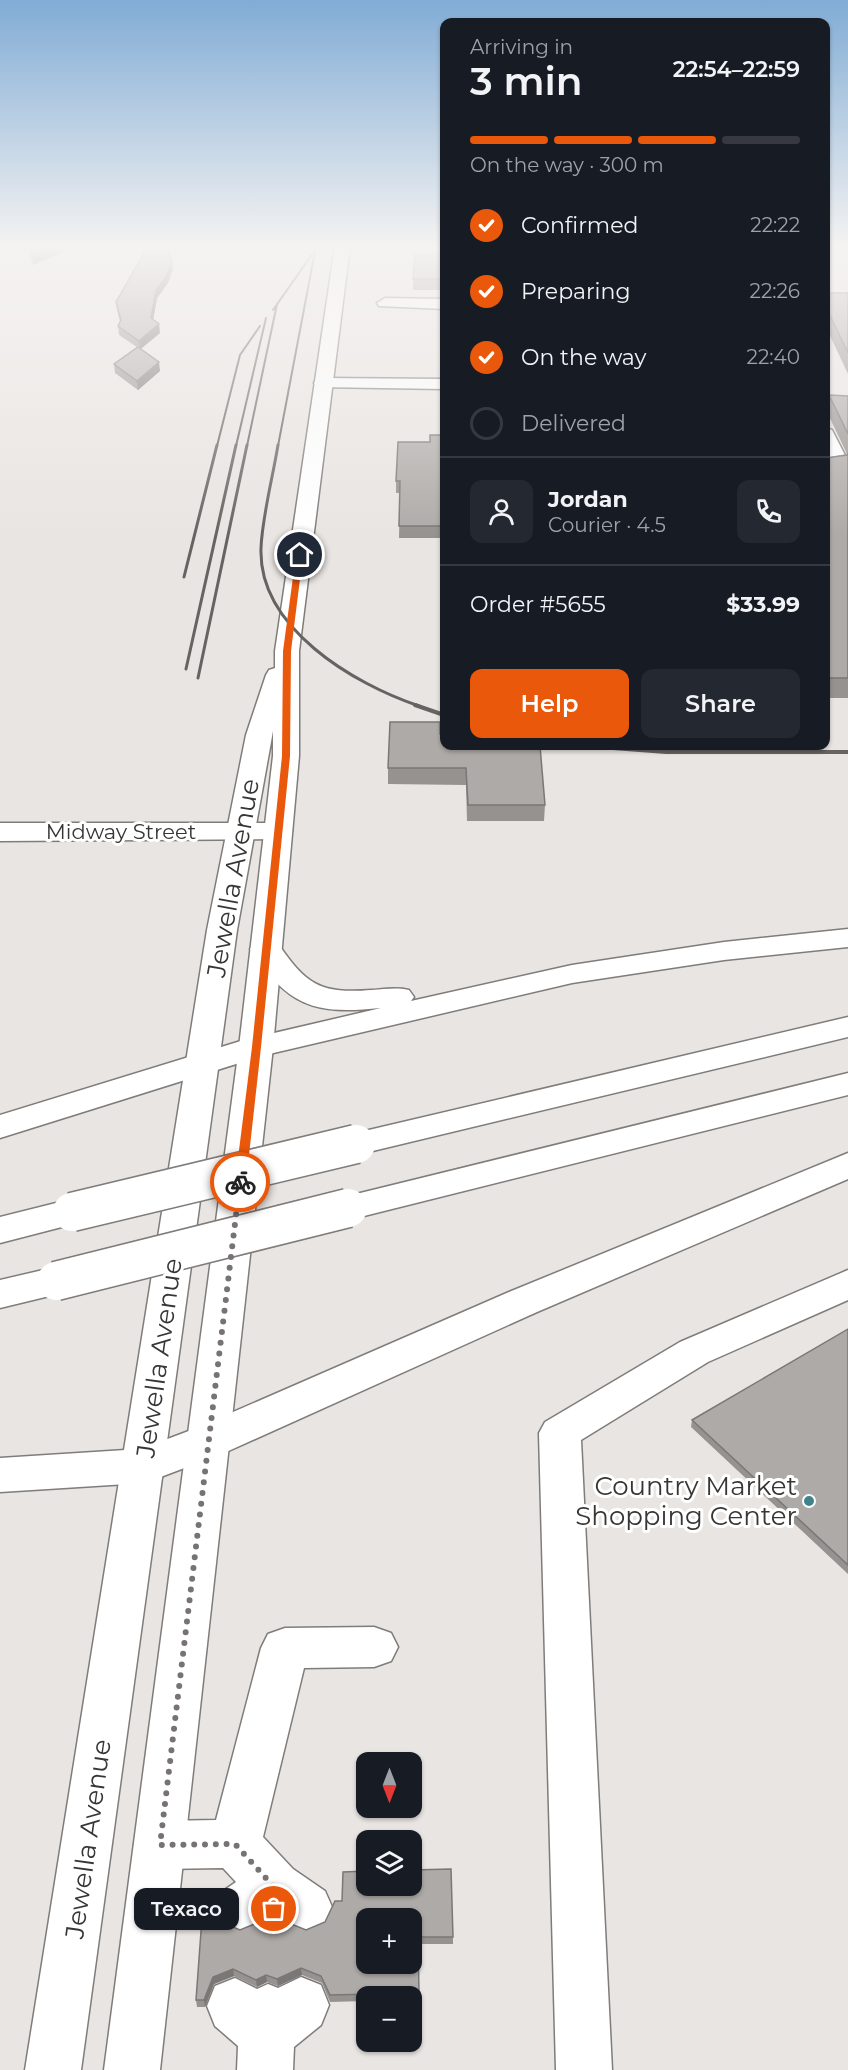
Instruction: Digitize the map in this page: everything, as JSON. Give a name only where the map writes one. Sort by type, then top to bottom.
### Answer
[{"type":"main road","name":"Jewella Avenue","points":[[53,2070],[222,930],[286,756],[287,651],[329,343]]},
{"type":"main road","points":[[323,383],[440,384]]},
{"type":"main road","points":[[830,444],[838,461],[837,466],[830,467]]},
{"type":"main road","name":"Jewella Avenue","points":[[132,2070],[256,1047],[266,949],[259,831]]},
{"type":"main road","name":"Midway Street","points":[[0,832],[259,831]]},
{"type":"main road","points":[[266,949],[289,982],[301,990],[333,1001],[417,995],[724,951],[848,938]]},
{"type":"main road","points":[[0,1128],[256,1047],[572,974]]},
{"type":"main road","points":[[0,1230],[848,1027]]},
{"type":"main road","points":[[0,1294],[848,1084]]},
{"type":"main road","points":[[0,1475],[143,1466],[209,1441],[523,1302],[848,1165]]},
{"type":"main road","points":[[584,2070],[560,1433],[694,1352],[848,1284]]},
{"type":"main road","points":[[274,1904],[235,1844],[285,1648],[374,1647]]},
{"type":"main road","points":[[160,1845],[235,1844]]},
{"type":"building","points":[[843,343],[848,343],[848,353]]},
{"type":"building","points":[[138,347],[159,362],[137,381],[114,364]]},
{"type":"building","points":[[830,395],[848,396],[848,434],[830,397]]},
{"type":"building","points":[[430,435],[440,435],[440,526],[399,526],[400,481],[396,481],[398,442],[430,442]]},
{"type":"building","points":[[848,452],[848,678],[830,678],[830,457],[847,455]]},
{"type":"building","points":[[390,722],[440,722],[440,750],[540,750],[545,805],[468,805],[466,768],[388,768]]},
{"type":"building","name":"Country Market Shopping Center","points":[[848,1329],[848,1565],[692,1420]]},
{"type":"building","points":[[451,1869],[453,1937],[422,1937],[422,1908],[356,1908],[356,1974],[419,1974],[419,1986],[356,1986],[356,1994],[330,1995],[321,1976],[301,1968],[277,1979],[266,1975],[256,1980],[233,1969],[213,1977],[204,2000],[196,2000],[203,1904],[212,1904],[221,1922],[240,1930],[257,1923],[274,1930],[289,1923],[306,1930],[325,1922],[335,1901],[342,1901],[343,1872],[356,1871],[356,1896],[422,1896],[422,1870]]},
{"type":"railway","points":[[217,446],[240,355],[249,343]]},
{"type":"railway","points":[[236,446],[260,343]]},
{"type":"railway","points":[[247,446],[269,343]]},
{"type":"railway","points":[[278,446],[298,343]]},
{"type":"railway","points":[[184,577],[217,445]]},
{"type":"railway","points":[[186,669],[236,445]]},
{"type":"railway","points":[[198,678],[247,445]]},
{"type":"railway","points":[[278,445],[261,548],[264,577],[275,603],[314,649],[366,683],[419,706]]},
{"type":"railway","points":[[415,705],[440,714]]},
{"type":"railway","points":[[640,750],[848,752]]},
{"type":"way so far","points":[[240,1182],[160,1845],[235,1844],[274,1887],[274,1909]]},
{"type":"place","name":"Country Market Shopping Center","points":[[809,1501]]},
{"type":"place","name":"Texaco","points":[[274,1909]]},
{"type":"route","points":[[240,1182],[286,756],[287,651],[300,555]]}]
